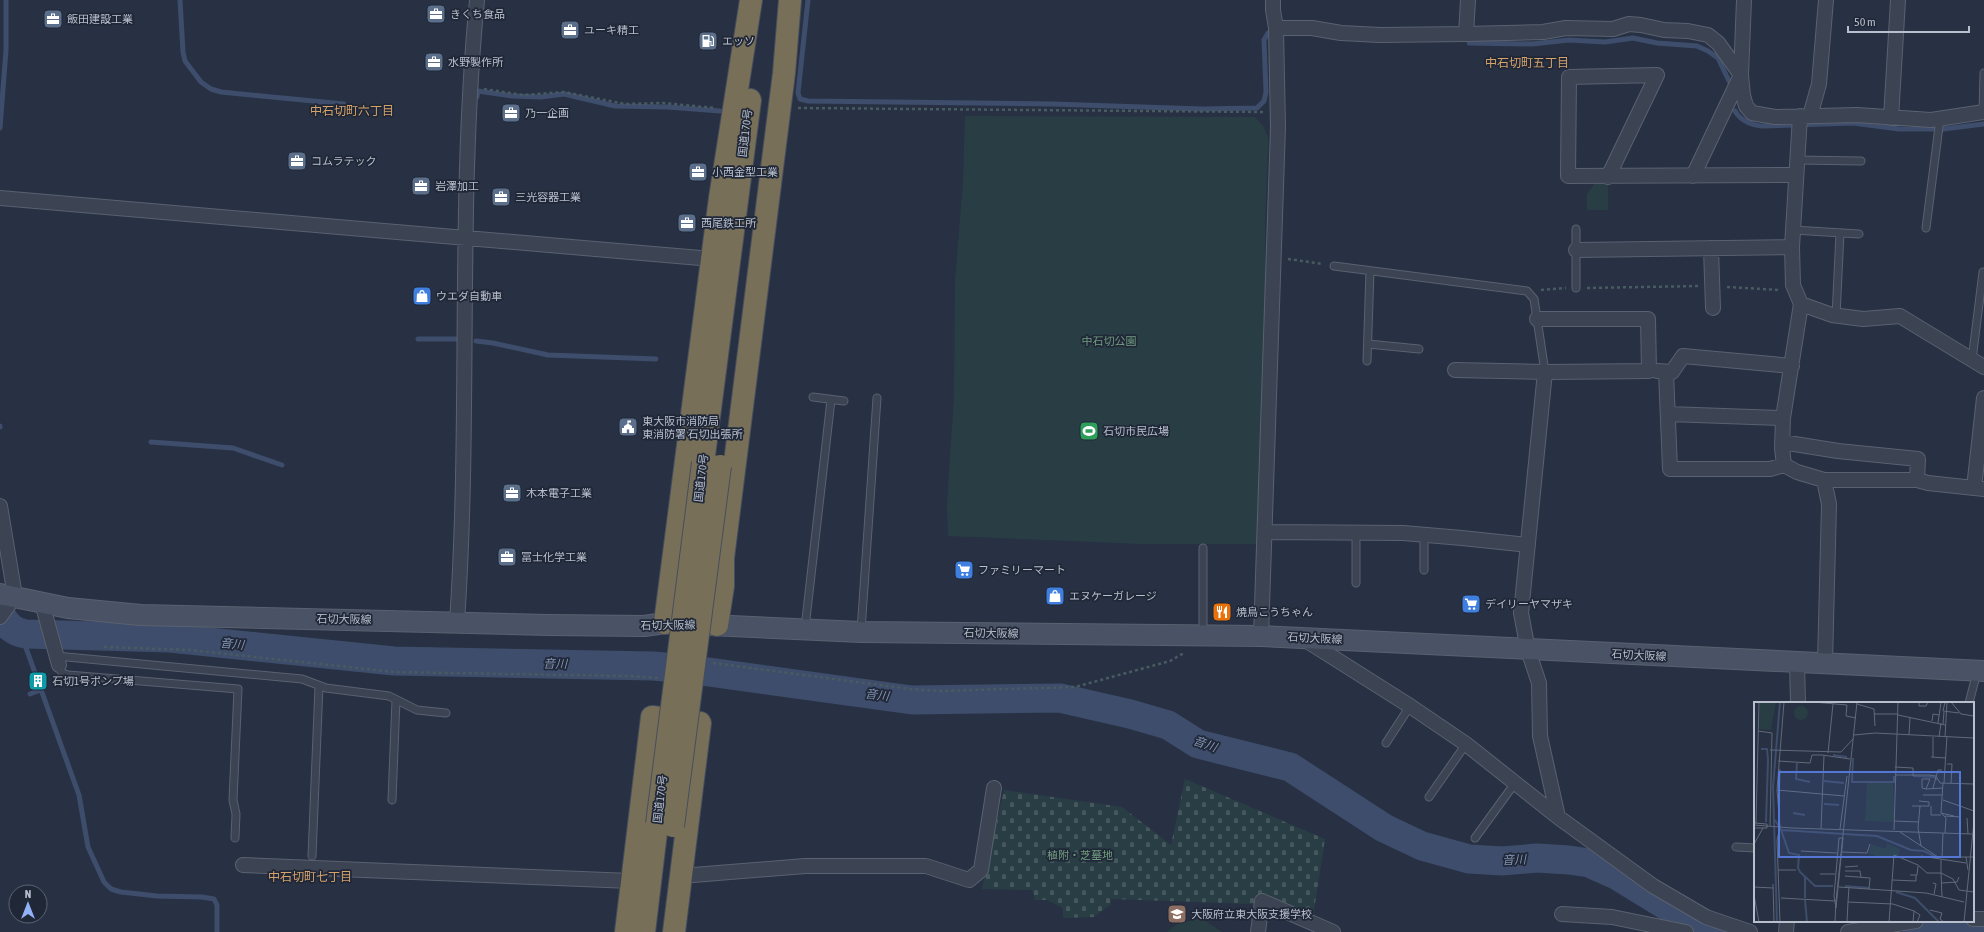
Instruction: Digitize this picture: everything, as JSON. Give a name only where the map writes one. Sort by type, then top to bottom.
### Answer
[{"type":"highway","points":[[665,624],[725,162],[750,0]]},
{"type":"highway","name":"国道170号","points":[[644,932],[665,825],[711,464],[763,0]]},
{"type":"highway","name":"国道170号","points":[[711,464],[780,0]]},
{"type":"highway","points":[[717,625],[723,586],[723,558],[784,73],[790,0]]},
{"type":"highway","points":[[626,932],[652,717],[700,723],[674,932]]},
{"type":"highway","name":"国道170号","points":[[661,932],[665,825]]},
{"type":"main road","name":"石切大阪線","points":[[8,595],[68,608],[141,615],[644,626],[665,624],[717,625],[861,632],[1302,637],[1528,650],[1980,671]]},
{"type":"street","points":[[457,622],[462,544],[469,87],[477,0]]},
{"type":"street","points":[[1261,636],[1266,532],[1278,112],[1276,28],[1273,0]]},
{"type":"street","points":[[1466,34],[1468,0]]},
{"type":"street","points":[[1744,0],[1741,76],[1746,106],[1752,113],[1802,121],[1857,115],[1940,122],[1983,112]]},
{"type":"street","points":[[1784,465],[1782,442],[1783,418],[1801,304],[1793,285],[1792,247],[1797,160],[1802,121],[1819,84],[1826,0]]},
{"type":"street","points":[[1891,118],[1898,0]]},
{"type":"street","points":[[1276,28],[1312,28],[1341,33],[1380,35],[1543,32],[1566,28],[1613,29],[1629,24],[1642,25],[1664,30],[1688,31],[1708,35],[1718,43],[1741,76]]},
{"type":"street","points":[[1608,177],[1657,75],[1569,77],[1568,176],[1608,177],[1796,175]]},
{"type":"street","points":[[1693,176],[1741,76]]},
{"type":"street","points":[[0,198],[712,259]]},
{"type":"street","points":[[1576,250],[1792,247]]},
{"type":"street","points":[[1711,248],[1713,308]]},
{"type":"street","points":[[1801,304],[1836,316],[1863,319],[1900,316],[1984,367]]},
{"type":"street","points":[[1537,319],[1648,319],[1649,371]]},
{"type":"street","points":[[1455,370],[1672,372],[1683,356],[1792,366]]},
{"type":"street","points":[[1545,372],[1521,613],[1528,650],[1539,683],[1540,736],[1558,817]]},
{"type":"street","points":[[1666,372],[1670,469],[1770,470],[1784,465],[1797,472],[1824,480],[1917,480],[1928,483],[1979,488],[1984,398]]},
{"type":"street","points":[[1668,414],[1783,418]]},
{"type":"street","points":[[1782,442],[1838,451],[1918,459],[1917,480]]},
{"type":"street","points":[[1824,480],[1829,504],[1825,663]]},
{"type":"street","points":[[0,506],[8,595],[0,617]]},
{"type":"street","points":[[1266,532],[1424,535],[1528,545]]},
{"type":"street","points":[[42,603],[56,655]]},
{"type":"street","points":[[1302,637],[1410,706],[1466,744],[1558,817],[1653,886],[1706,917],[1750,932]]},
{"type":"street","points":[[1797,662],[1798,702]]},
{"type":"street","points":[[681,876],[805,866],[926,866],[969,880],[981,870],[994,788]]},
{"type":"street","points":[[243,865],[631,881]]},
{"type":"street","points":[[1258,932],[1262,901],[1333,932]]},
{"type":"street","points":[[1562,914],[1612,916],[1686,932]]},
{"type":"street","points":[[1786,932],[1787,922]]},
{"type":"street","points":[[1848,932],[1903,922]]},
{"type":"lane","points":[[1983,112],[1984,73]]},
{"type":"lane","points":[[1926,228],[1940,122]]},
{"type":"lane","points":[[1797,160],[1861,161]]},
{"type":"lane","points":[[1576,229],[1576,288]]},
{"type":"lane","points":[[1793,230],[1859,234]]},
{"type":"lane","points":[[1836,316],[1840,233]]},
{"type":"lane","points":[[1334,266],[1527,291],[1534,299],[1545,372]]},
{"type":"lane","points":[[1367,361],[1370,271]]},
{"type":"lane","points":[[1972,360],[1983,272]]},
{"type":"lane","points":[[1368,344],[1419,350]]},
{"type":"lane","points":[[813,397],[844,401]]},
{"type":"lane","points":[[861,632],[877,398]]},
{"type":"lane","points":[[805,630],[831,400]]},
{"type":"lane","points":[[1356,533],[1356,583]]},
{"type":"lane","points":[[1424,535],[1424,570]]},
{"type":"lane","points":[[1203,548],[1203,636]]},
{"type":"lane","points":[[234,838],[236,814],[233,800],[238,689],[68,675],[62,672],[56,655],[302,680],[319,686],[377,694],[396,700],[417,710],[446,713]]},
{"type":"lane","points":[[1969,702],[1980,671]]},
{"type":"lane","points":[[312,856],[319,686]]},
{"type":"lane","points":[[392,800],[396,700]]},
{"type":"lane","points":[[1386,743],[1410,706]]},
{"type":"lane","points":[[1429,796],[1466,744]]},
{"type":"lane","points":[[1475,838],[1515,783]]},
{"type":"lane","points":[[1736,847],[1754,848]]},
{"type":"path","points":[[469,87],[524,95],[564,92],[625,104],[663,103],[718,108]]},
{"type":"path","points":[[797,108],[1278,112]]},
{"type":"path","points":[[1274,256],[1334,266]]},
{"type":"path","points":[[1527,291],[1576,288],[1712,286],[1795,290]]},
{"type":"path","points":[[99,647],[196,651],[394,672],[626,676],[657,678]]},
{"type":"path","points":[[712,663],[910,689],[940,691],[1075,687],[1170,661],[1189,650]]},
{"type":"green space","name":"中石切公園","points":[[965,116],[1255,117],[1263,126],[1268,137],[1268,149],[1265,223],[1265,326],[1259,544],[1144,544],[948,536],[947,505],[954,396],[955,282],[963,181]]},
{"type":"green space","points":[[1595,183],[1608,183],[1608,210],[1587,210],[1587,194]]},
{"type":"green space","name":"植附・芝墓地","points":[[1185,779],[1325,839],[1313,916],[1257,896],[1254,904],[1111,899],[1111,904],[1094,917],[1063,918],[1063,908],[1047,900],[1035,900],[1032,890],[982,889],[1004,790],[1122,807],[1171,845]]},
{"type":"green space","points":[[1198,919],[1206,921],[1222,932],[1167,932],[1177,924]]},
{"type":"waterway","points":[[0,128],[6,50],[6,0]]},
{"type":"waterway","points":[[180,0],[183,52],[185,61],[201,82],[211,89],[221,92],[344,104]]},
{"type":"waterway","points":[[808,0],[798,93],[800,99],[808,101],[1053,104],[1202,109],[1257,108],[1264,101],[1266,92],[1264,40],[1268,33]]},
{"type":"waterway","points":[[1469,43],[1532,44],[1569,40],[1605,42],[1633,38],[1657,43],[1697,46],[1718,58],[1730,83]]},
{"type":"waterway","points":[[475,97],[477,97],[478,91],[512,96],[541,97],[564,94],[615,106],[668,107],[720,111]]},
{"type":"waterway","points":[[1735,111],[1747,122],[1762,126],[1853,123],[1899,129],[1943,129],[1984,124]]},
{"type":"waterway","points":[[418,339],[456,339]]},
{"type":"waterway","points":[[476,341],[493,343],[548,355],[656,359]]},
{"type":"waterway","points":[[151,442],[233,448],[282,465]]},
{"type":"waterway","name":"音川","points":[[0,613],[4,621],[10,627],[18,632],[26,634],[170,638],[394,661],[653,666],[687,669],[912,700],[1060,698],[1130,714],[1168,725],[1198,744],[1290,767],[1384,828],[1422,846],[1469,859],[1502,861],[1537,858],[1589,863],[1616,875],[1701,927],[1713,932]]},
{"type":"waterway","points":[[27,625],[36,634]]},
{"type":"waterway","points":[[21,634],[79,795],[88,847],[104,882],[111,889],[121,892],[157,896],[202,897],[214,899],[217,905],[217,932]]},
{"type":"waterway","points":[[30,694],[40,690]]},
{"type":"waterway","name":"音川","points":[[1917,932],[1941,929],[1984,929]]},
{"type":"place","name":"きくち食品","points":[[436,14]]},
{"type":"place","name":"飯田建設工業","points":[[53,19]]},
{"type":"place","name":"ユーキ精工","points":[[570,30]]},
{"type":"place","name":"エッソ","points":[[708,41]]},
{"type":"place","name":"水野製作所","points":[[434,62]]},
{"type":"place","name":"乃一企画","points":[[511,113]]},
{"type":"place","name":"コムラテック","points":[[297,161]]},
{"type":"place","name":"小西金型工業","points":[[698,172]]},
{"type":"place","name":"岩澤加工","points":[[421,186]]},
{"type":"place","name":"三光容器工業","points":[[501,197]]},
{"type":"place","name":"西尾鉄工所","points":[[687,223]]},
{"type":"place","name":"ウエダ自動車","points":[[422,296]]},
{"type":"place","name":"東大阪市消防局 東消防署 石切出張所","points":[[628,427]]},
{"type":"place","name":"石切市民広場","points":[[1089,431]]},
{"type":"place","name":"木本電子工業","points":[[512,493]]},
{"type":"place","name":"冨士化学工業","points":[[507,557]]},
{"type":"place","name":"ファミリーマート","points":[[964,570]]},
{"type":"place","name":"エヌケーガレージ","points":[[1055,596]]},
{"type":"place","name":"デイリーヤマザキ","points":[[1471,604]]},
{"type":"place","name":"焼鳥こうちゃん","points":[[1222,612]]},
{"type":"place","name":"石切1号ポンプ場","points":[[38,681]]},
{"type":"place","name":"大阪府立東大阪支援学校","points":[[1177,914]]},
{"type":"district","name":"中石切町五丁目","points":[[1527,63]]},
{"type":"district","name":"中石切町六丁目","points":[[352,111]]},
{"type":"district","name":"中石切町七丁目","points":[[310,877]]}]
